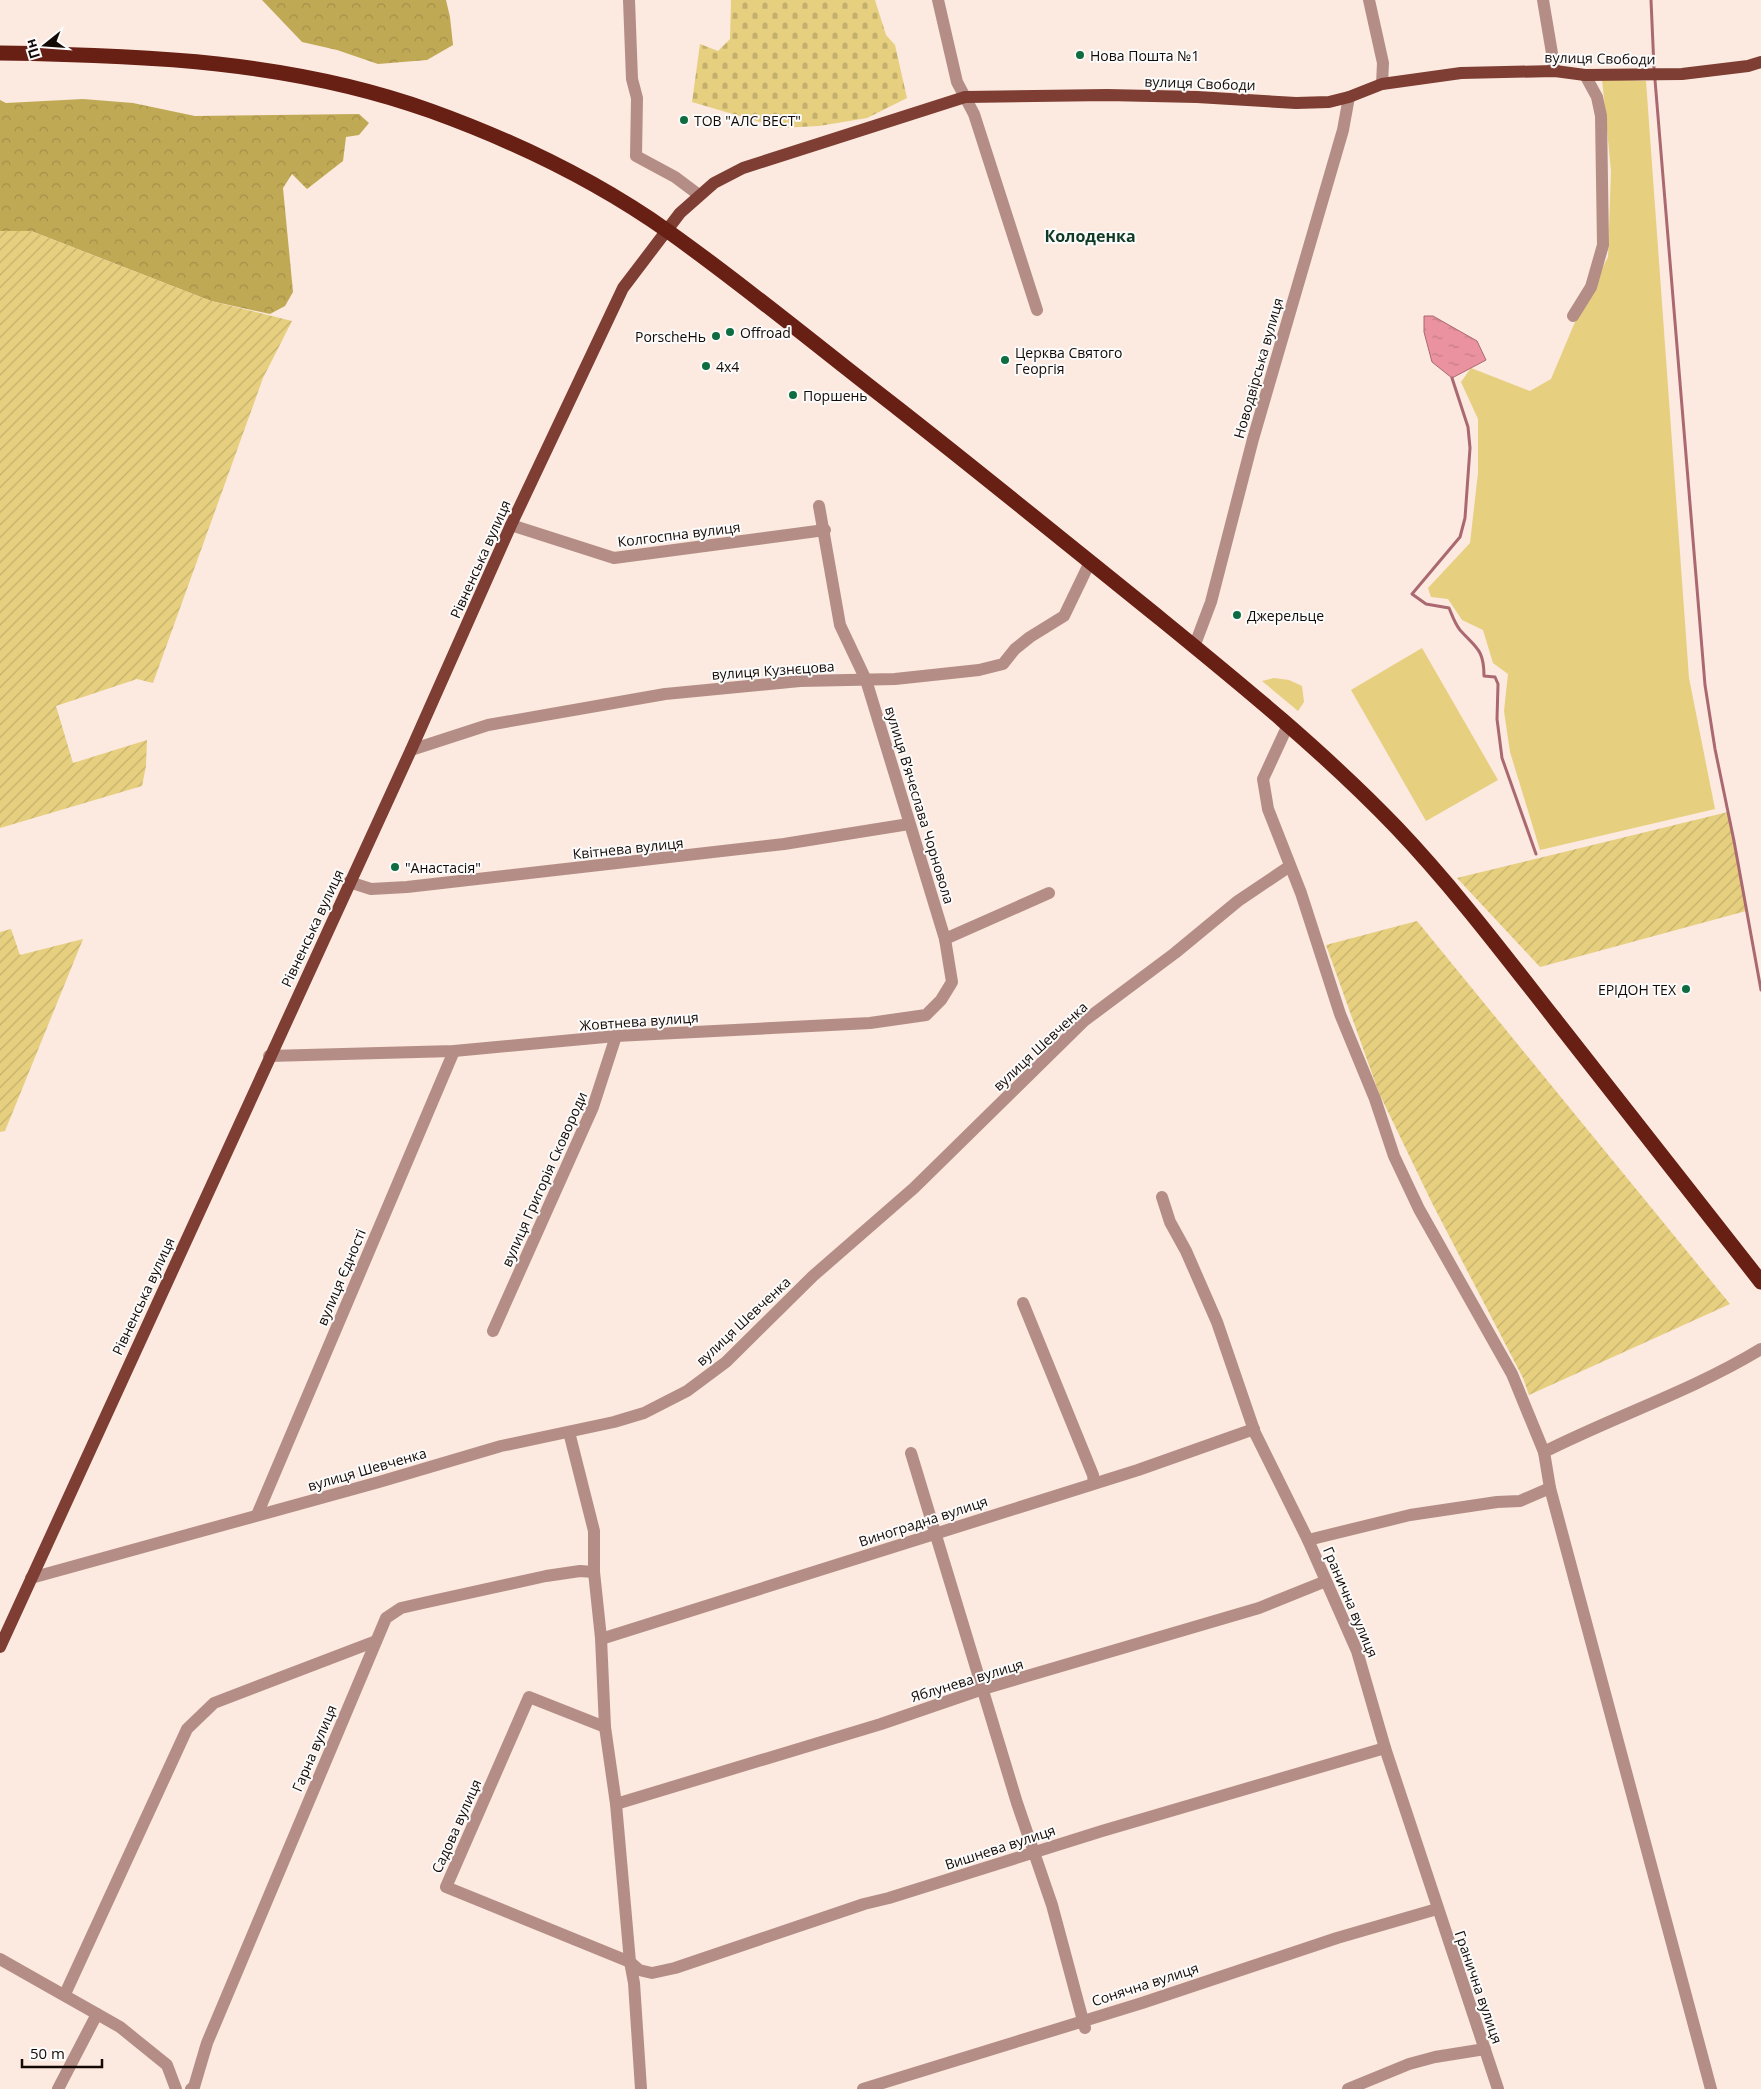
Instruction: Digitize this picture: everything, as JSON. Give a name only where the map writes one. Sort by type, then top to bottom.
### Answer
[{"type":"highway","points":[[0,53],[88,54],[180,60],[285,71],[338,83],[424,108],[518,146],[570,172],[666,230],[936,438],[1194,646],[1288,725],[1366,797],[1427,861],[1497,946],[1761,1282]]},
{"type":"main road","name":"вулиця Свободи","points":[[666,230],[699,195],[726,175],[965,96],[1116,95],[1196,97],[1296,103],[1329,102],[1349,97],[1382,84],[1461,73],[1555,71],[1585,75],[1682,74],[1748,66],[1761,62]]},
{"type":"main road","name":"Рівненська вулиця","points":[[0,1647],[269,1056],[411,750],[511,525],[623,288],[666,230]]},
{"type":"street","points":[[629,0],[632,79],[637,98],[636,156],[675,177],[699,195]]},
{"type":"street","points":[[938,0],[957,82],[974,114],[1037,310]]},
{"type":"street","points":[[1369,0],[1383,63],[1382,84]]},
{"type":"street","points":[[1543,0],[1555,71]]},
{"type":"street","points":[[1572,316],[1590,287],[1598,267],[1602,245],[1601,116],[1597,97],[1585,75]]},
{"type":"street","name":"Новодвірська вулиця","points":[[1194,646],[1211,602],[1252,439],[1343,130],[1349,97]]},
{"type":"street","name":"вулиця Вʼячеслава Чорновола","points":[[819,506],[825,530],[840,625],[866,680],[945,940]]},
{"type":"street","name":"Колгоспна вулиця","points":[[511,525],[614,558],[825,530]]},
{"type":"street","name":"вулиця Кузнєцова","points":[[411,750],[488,726],[665,694],[800,681],[866,680],[947,675],[1003,664],[1015,649],[1030,637],[1064,616],[1090,562]]},
{"type":"street","points":[[1288,725],[1263,779],[1268,809],[1301,892],[1340,1014],[1375,1099],[1394,1156],[1419,1209],[1512,1374],[1544,1452],[1550,1488],[1711,2089]]},
{"type":"street","name":"Квітнева вулиця","points":[[349,882],[371,889],[407,887],[784,844],[909,824]]},
{"type":"street","name":"вулиця Шевченка","points":[[31,1578],[379,1482],[500,1446],[644,1414],[687,1391],[726,1362],[812,1276],[914,1188],[1084,1021],[1176,953],[1238,901],[1290,866]]},
{"type":"street","points":[[945,940],[1049,894]]},
{"type":"street","name":"Жовтнева вулиця","points":[[269,1056],[454,1051],[616,1036],[870,1023],[926,1014],[941,1000],[952,982],[945,940]]},
{"type":"street","name":"вулиця Григорія Сковороди","points":[[493,1331],[593,1107],[616,1036]]},
{"type":"street","name":"вулиця Єдності","points":[[257,1515],[454,1051]]},
{"type":"street","name":"Гранична вулиця","points":[[1162,1197],[1170,1222],[1186,1251],[1217,1322],[1254,1429],[1308,1540],[1357,1651],[1385,1748],[1498,2089]]},
{"type":"street","points":[[1023,1303],[1093,1475],[1094,1484]]},
{"type":"street","points":[[1544,1452],[1581,1433],[1687,1389],[1761,1349]]},
{"type":"street","name":"Виноградна вулиця","points":[[601,1639],[1094,1484],[1254,1429]]},
{"type":"street","points":[[569,1432],[594,1531],[594,1572],[601,1639],[605,1727],[616,1804],[630,1962],[634,1983],[641,2089]]},
{"type":"street","points":[[911,1453],[1033,1852],[1052,1905],[1084,2024]]},
{"type":"street","points":[[1308,1540],[1410,1515],[1497,1502],[1520,1501],[1550,1488]]},
{"type":"street","name":"Гарна вулиця","points":[[191,2089],[194,2087],[207,2043],[386,1618],[401,1608],[546,1576],[594,1572]]},
{"type":"street","name":"Яблунева вулиця","points":[[616,1804],[881,1724],[983,1689],[1074,1664],[1259,1608],[1326,1581]]},
{"type":"street","points":[[65,1994],[187,1729],[214,1703],[376,1641]]},
{"type":"street","name":"Садова вулиця","points":[[605,1727],[528,1697],[446,1887],[630,1962]]},
{"type":"street","name":"Вишнева вулиця","points":[[630,1962],[639,1970],[652,1973],[675,1968],[864,1904],[1385,1748]]},
{"type":"street","name":"Сонячна вулиця","points":[[863,2089],[1084,2024],[1337,1938],[1437,1909]]},
{"type":"street","points":[[0,1959],[65,1994],[120,2027],[167,2065],[176,2089]]},
{"type":"street","points":[[58,2089],[97,2014]]},
{"type":"street","points":[[1348,2089],[1409,2064],[1436,2057],[1485,2049]]},
{"type":"green space","points":[[262,0],[446,0],[453,45],[427,60],[378,64],[337,50],[302,42]]},
{"type":"green space","points":[[731,0],[875,0],[886,35],[895,45],[907,98],[867,118],[819,126],[780,128],[692,102],[700,44],[718,51],[730,39]]},
{"type":"green space","points":[[1602,79],[1646,81],[1689,678],[1715,809],[1540,850],[1510,752],[1504,711],[1508,674],[1493,663],[1483,630],[1462,620],[1448,599],[1431,597],[1428,588],[1470,543],[1478,473],[1478,419],[1461,382],[1471,368],[1530,391],[1551,379],[1575,322],[1608,257],[1611,171]]},
{"type":"green space","points":[[83,99],[133,103],[195,116],[359,114],[369,123],[359,135],[346,137],[343,161],[307,189],[292,174],[283,188],[293,292],[285,306],[270,314],[211,301],[31,231],[0,231],[0,100],[6,103]]},
{"type":"green space","points":[[0,231],[31,231],[211,301],[292,321],[263,378],[153,683],[137,679],[56,706],[73,763],[147,740],[146,766],[142,786],[0,828]]},
{"type":"green space","points":[[1422,648],[1498,780],[1426,821],[1351,690]]},
{"type":"green space","points":[[1274,678],[1289,680],[1302,686],[1304,702],[1298,711],[1262,681]]},
{"type":"green space","points":[[1728,812],[1746,911],[1540,967],[1457,878]]},
{"type":"green space","points":[[1417,921],[1730,1304],[1529,1395],[1523,1378],[1432,1203],[1379,1093],[1326,945]]},
{"type":"green space","points":[[11,929],[20,955],[83,939],[5,1131],[0,1132],[0,932]]},
{"type":"water","points":[[1424,316],[1433,316],[1477,341],[1486,360],[1452,378],[1432,362],[1424,332]]},
{"type":"waterway","points":[[1651,0],[1654,68]]},
{"type":"waterway","points":[[1655,80],[1705,685],[1715,749],[1761,990]]},
{"type":"waterway","points":[[1452,378],[1468,427],[1470,448],[1465,518],[1460,537],[1412,594],[1426,604],[1449,608],[1458,628],[1481,654],[1484,676],[1495,677],[1498,684],[1497,719],[1502,758],[1536,854]]},
{"type":"place","name":"Нова Пошта №1","points":[[1080,55]]},
{"type":"place","name":"ТОВ \"АЛС ВЕСТ\"","points":[[684,120]]},
{"type":"place","name":"Offroad","points":[[730,332]]},
{"type":"place","name":"PorscheНь","points":[[716,336]]},
{"type":"place","name":"Церква Святого Георгія","points":[[1005,360]]},
{"type":"place","name":"4x4","points":[[706,366]]},
{"type":"place","name":"Поршень","points":[[793,395]]},
{"type":"place","name":"Джерельце","points":[[1237,615]]},
{"type":"place","name":"\"Анастасія\"","points":[[395,867]]},
{"type":"place","name":"ЕРІДОН ТЕХ","points":[[1686,989]]},
{"type":"district","name":"Колоденка","points":[[1090,236]]}]
